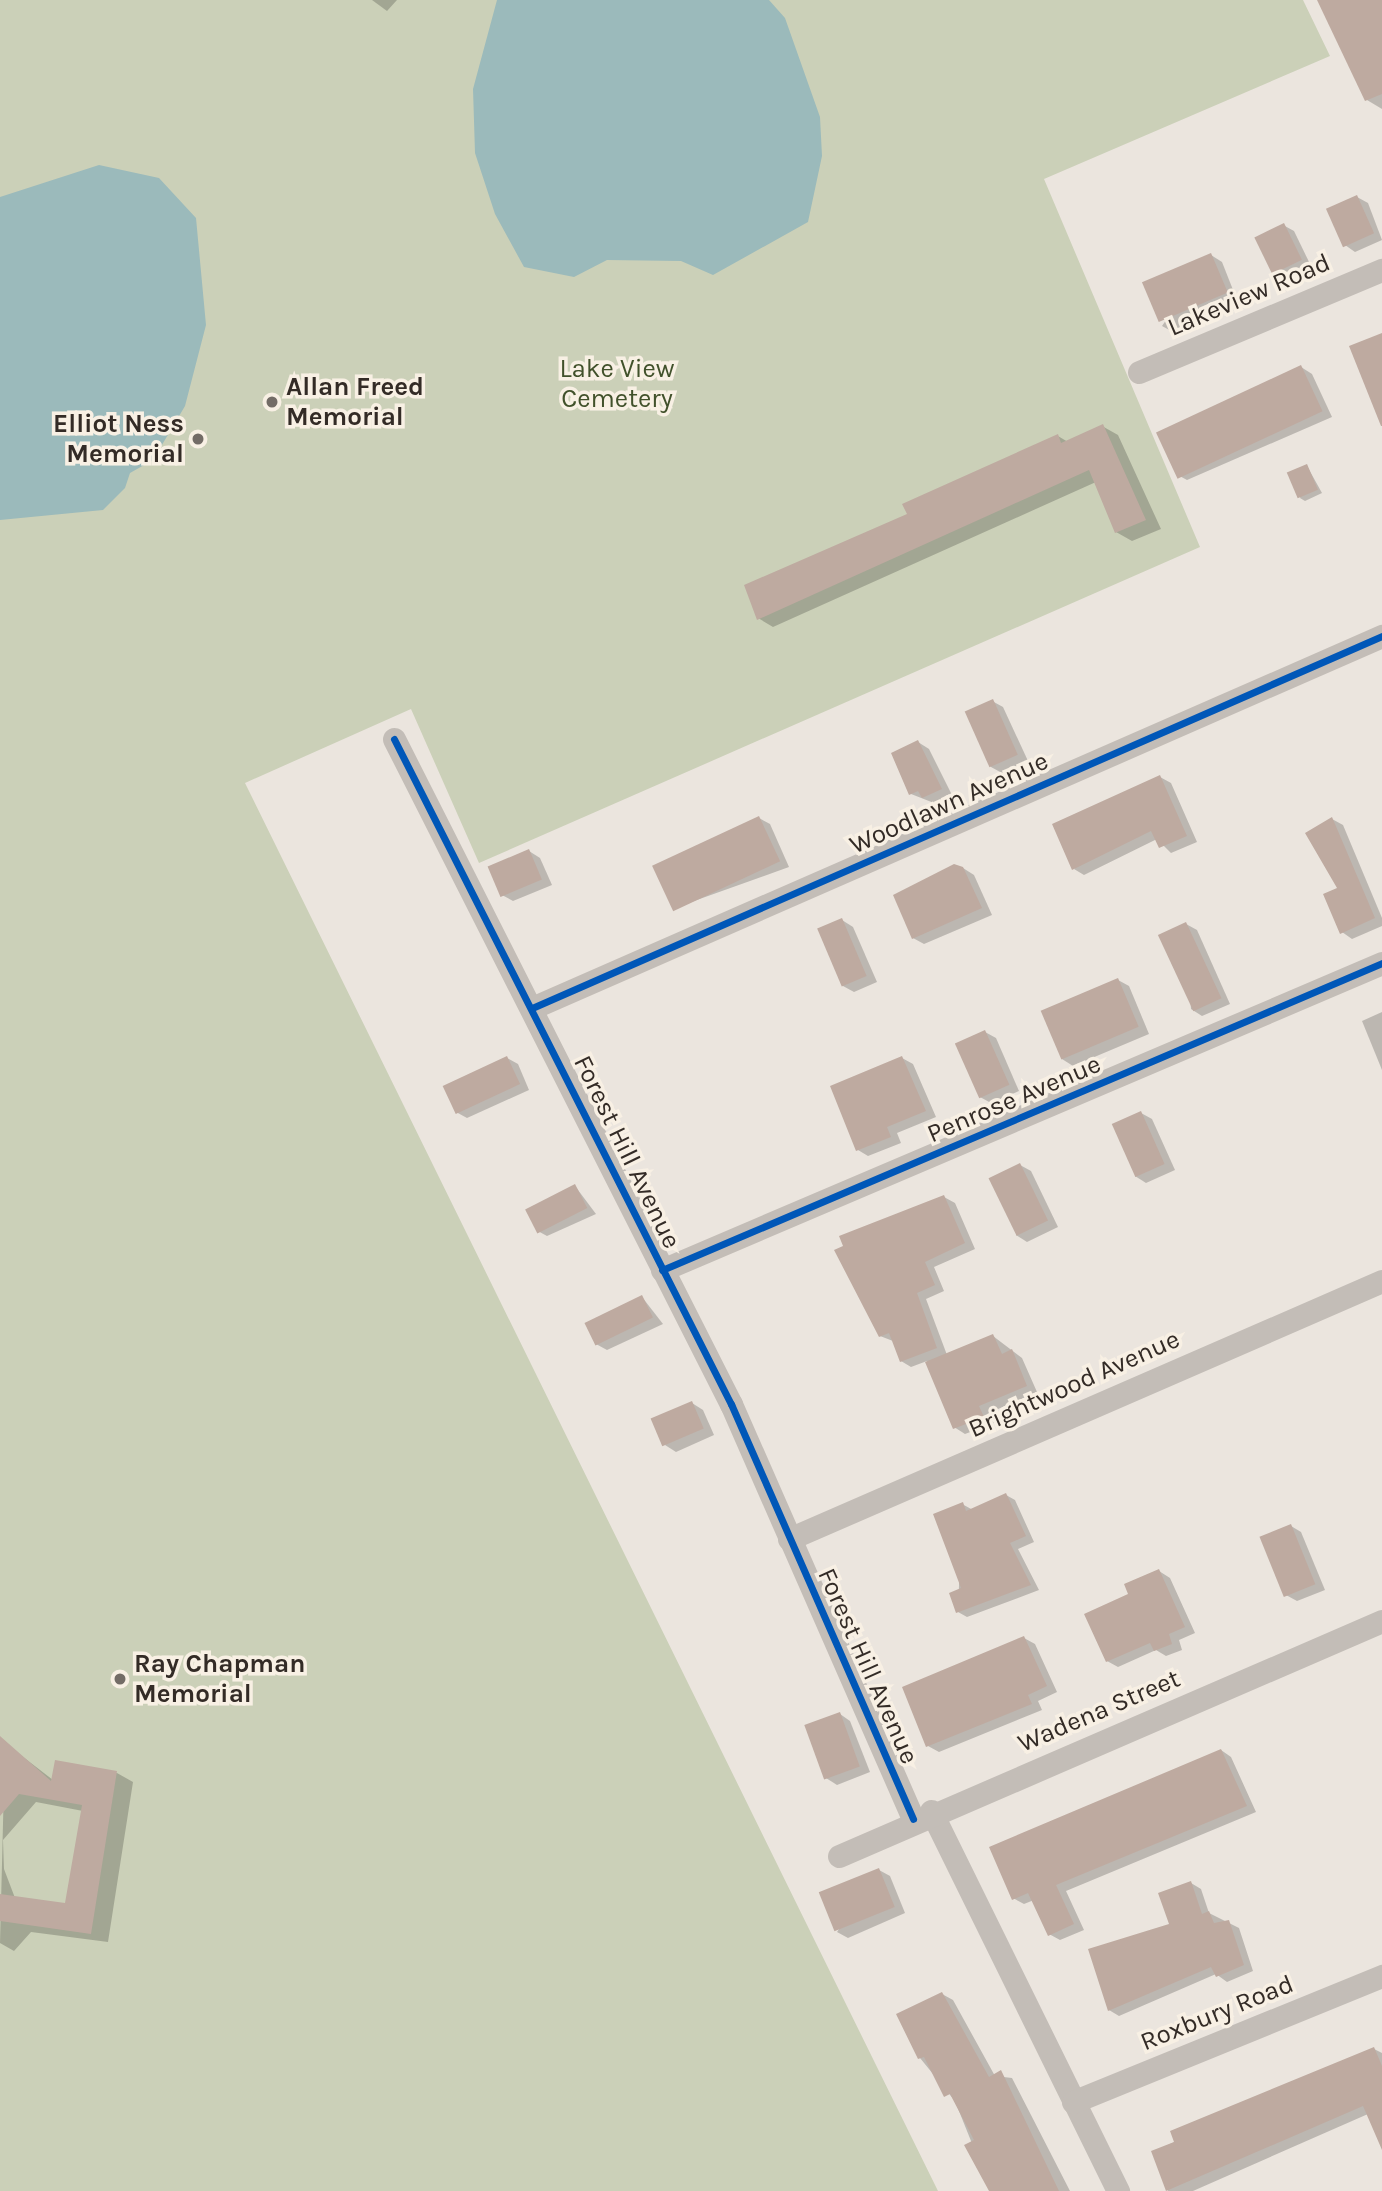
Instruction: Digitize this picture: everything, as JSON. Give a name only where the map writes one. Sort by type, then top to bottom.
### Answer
[{"type":"street","name":"Lakeview Road","points":[[1139,372],[1382,270]]},
{"type":"street","name":"Woodlawn Avenue","points":[[532,1008],[1382,636]]},
{"type":"street","name":"Forest Hill Avenue","points":[[394,740],[731,1404],[789,1539],[922,1815],[1118,2191]]},
{"type":"street","name":"Penrose Avenue","points":[[662,1269],[1382,963]]},
{"type":"street","name":"Brightwood Avenue","points":[[789,1539],[1382,1281]]},
{"type":"street","name":"Wadena Street","points":[[839,1856],[922,1815],[1382,1621]]},
{"type":"street","name":"Roxbury Road","points":[[1073,2102],[1382,1976]]},
{"type":"green space","name":"Lake View Cemetery","points":[[0,0],[1303,0],[1330,56],[1044,179],[1200,547],[479,863],[411,709],[245,783],[938,2191],[0,2191]]},
{"type":"water","points":[[497,0],[769,0],[785,18],[820,117],[822,156],[808,222],[713,275],[681,261],[607,260],[574,277],[524,267],[495,214],[475,153],[473,89]]},
{"type":"water","points":[[99,165],[159,178],[196,218],[206,325],[185,406],[153,460],[130,473],[125,488],[103,510],[0,520],[0,197]]},
{"type":"building","points":[[1317,0],[1382,0],[1382,94],[1365,101]]},
{"type":"building","points":[[1357,195],[1374,233],[1343,247],[1326,209]]},
{"type":"building","points":[[1284,223],[1302,260],[1272,274],[1254,237]]},
{"type":"building","points":[[1211,253],[1228,293],[1159,322],[1142,282]]},
{"type":"building","points":[[1382,333],[1382,426],[1381,426],[1349,346]]},
{"type":"building","points":[[1301,365],[1323,411],[1178,479],[1156,433]]},
{"type":"building","points":[[1103,424],[1146,520],[1115,533],[1089,470],[757,620],[744,585],[907,514],[902,504],[1058,434],[1061,443]]},
{"type":"building","points":[[1307,464],[1318,490],[1298,498],[1287,473]]},
{"type":"building","points":[[993,699],[1018,755],[989,767],[965,712]]},
{"type":"building","points":[[918,740],[942,789],[922,798],[918,791],[909,795],[891,753]]},
{"type":"building","points":[[1160,775],[1187,836],[1159,848],[1151,831],[1072,870],[1052,824]]},
{"type":"building","points":[[759,816],[780,861],[673,911],[652,866]]},
{"type":"building","points":[[1332,817],[1375,918],[1340,934],[1323,894],[1337,888],[1305,833]]},
{"type":"building","points":[[529,849],[542,879],[500,897],[488,867]]},
{"type":"building","points":[[954,864],[963,867],[982,908],[912,939],[893,895]]},
{"type":"building","points":[[842,918],[867,976],[842,987],[817,929]]},
{"type":"building","points":[[1186,922],[1221,998],[1193,1011],[1158,935]]},
{"type":"building","points":[[1118,978],[1139,1027],[1061,1060],[1041,1011]]},
{"type":"building","points":[[985,1030],[1009,1085],[979,1098],[955,1043]]},
{"type":"building","points":[[507,1056],[520,1084],[456,1114],[443,1086]]},
{"type":"building","points":[[902,1056],[926,1111],[887,1127],[891,1137],[856,1151],[830,1086]]},
{"type":"building","points":[[1141,1111],[1165,1164],[1135,1177],[1112,1124]]},
{"type":"building","points":[[1020,1163],[1048,1221],[1017,1236],[989,1178]]},
{"type":"building","points":[[575,1184],[587,1208],[537,1233],[525,1209]]},
{"type":"building","points":[[944,1195],[965,1243],[925,1262],[935,1285],[917,1293],[937,1348],[900,1362],[889,1333],[879,1337],[834,1250],[843,1246],[839,1236]]},
{"type":"building","points":[[642,1295],[653,1317],[595,1346],[584,1323]]},
{"type":"building","points":[[993,1334],[1002,1354],[1012,1349],[1027,1386],[979,1406],[984,1417],[953,1429],[925,1362]]},
{"type":"building","points":[[692,1401],[704,1429],[662,1446],[651,1419]]},
{"type":"building","points":[[1006,1493],[1026,1536],[1010,1543],[1031,1585],[956,1613],[949,1593],[961,1588],[933,1514],[963,1502],[966,1511]]},
{"type":"building","points":[[1291,1524],[1315,1584],[1284,1597],[1259,1537]]},
{"type":"building","points":[[1159,1569],[1185,1627],[1169,1634],[1172,1644],[1154,1651],[1150,1643],[1106,1662],[1084,1614],[1128,1594],[1124,1584]]},
{"type":"building","points":[[1024,1636],[1047,1686],[1028,1695],[1032,1704],[926,1747],[902,1687]]},
{"type":"building","points":[[840,1712],[860,1767],[824,1779],[804,1725]]},
{"type":"building","points":[[0,1736],[51,1781],[55,1760],[117,1771],[91,1934],[0,1921],[0,1894],[65,1903],[82,1805],[19,1794],[0,1816]]},
{"type":"building","points":[[1221,1749],[1247,1806],[1056,1885],[1074,1924],[1048,1936],[1028,1893],[1012,1900],[989,1847]]},
{"type":"building","points":[[879,1868],[895,1907],[834,1931],[819,1892]]},
{"type":"building","points":[[1191,1881],[1202,1914],[1209,1911],[1214,1923],[1229,1920],[1244,1965],[1216,1977],[1211,1967],[1108,2011],[1088,1949],[1169,1924],[1158,1893]]},
{"type":"building","points":[[942,1992],[989,2077],[1001,2070],[1059,2191],[989,2191],[964,2145],[974,2140],[950,2094],[944,2097],[924,2057],[918,2059],[896,2014]]},
{"type":"building","points":[[1374,2047],[1382,2066],[1382,2150],[1363,2106],[1166,2191],[1151,2151],[1174,2142],[1170,2131]]},
{"type":"cycle path","points":[[532,1008],[1382,636]]},
{"type":"cycle path","points":[[394,739],[731,1404],[913,1819]]},
{"type":"cycle path","points":[[662,1270],[1382,963]]},
{"type":"place","name":"Allan Freed Memorial","points":[[272,402]]},
{"type":"place","name":"Elliot Ness Memorial","points":[[198,439]]},
{"type":"place","name":"Ray Chapman Memorial","points":[[120,1679]]}]
